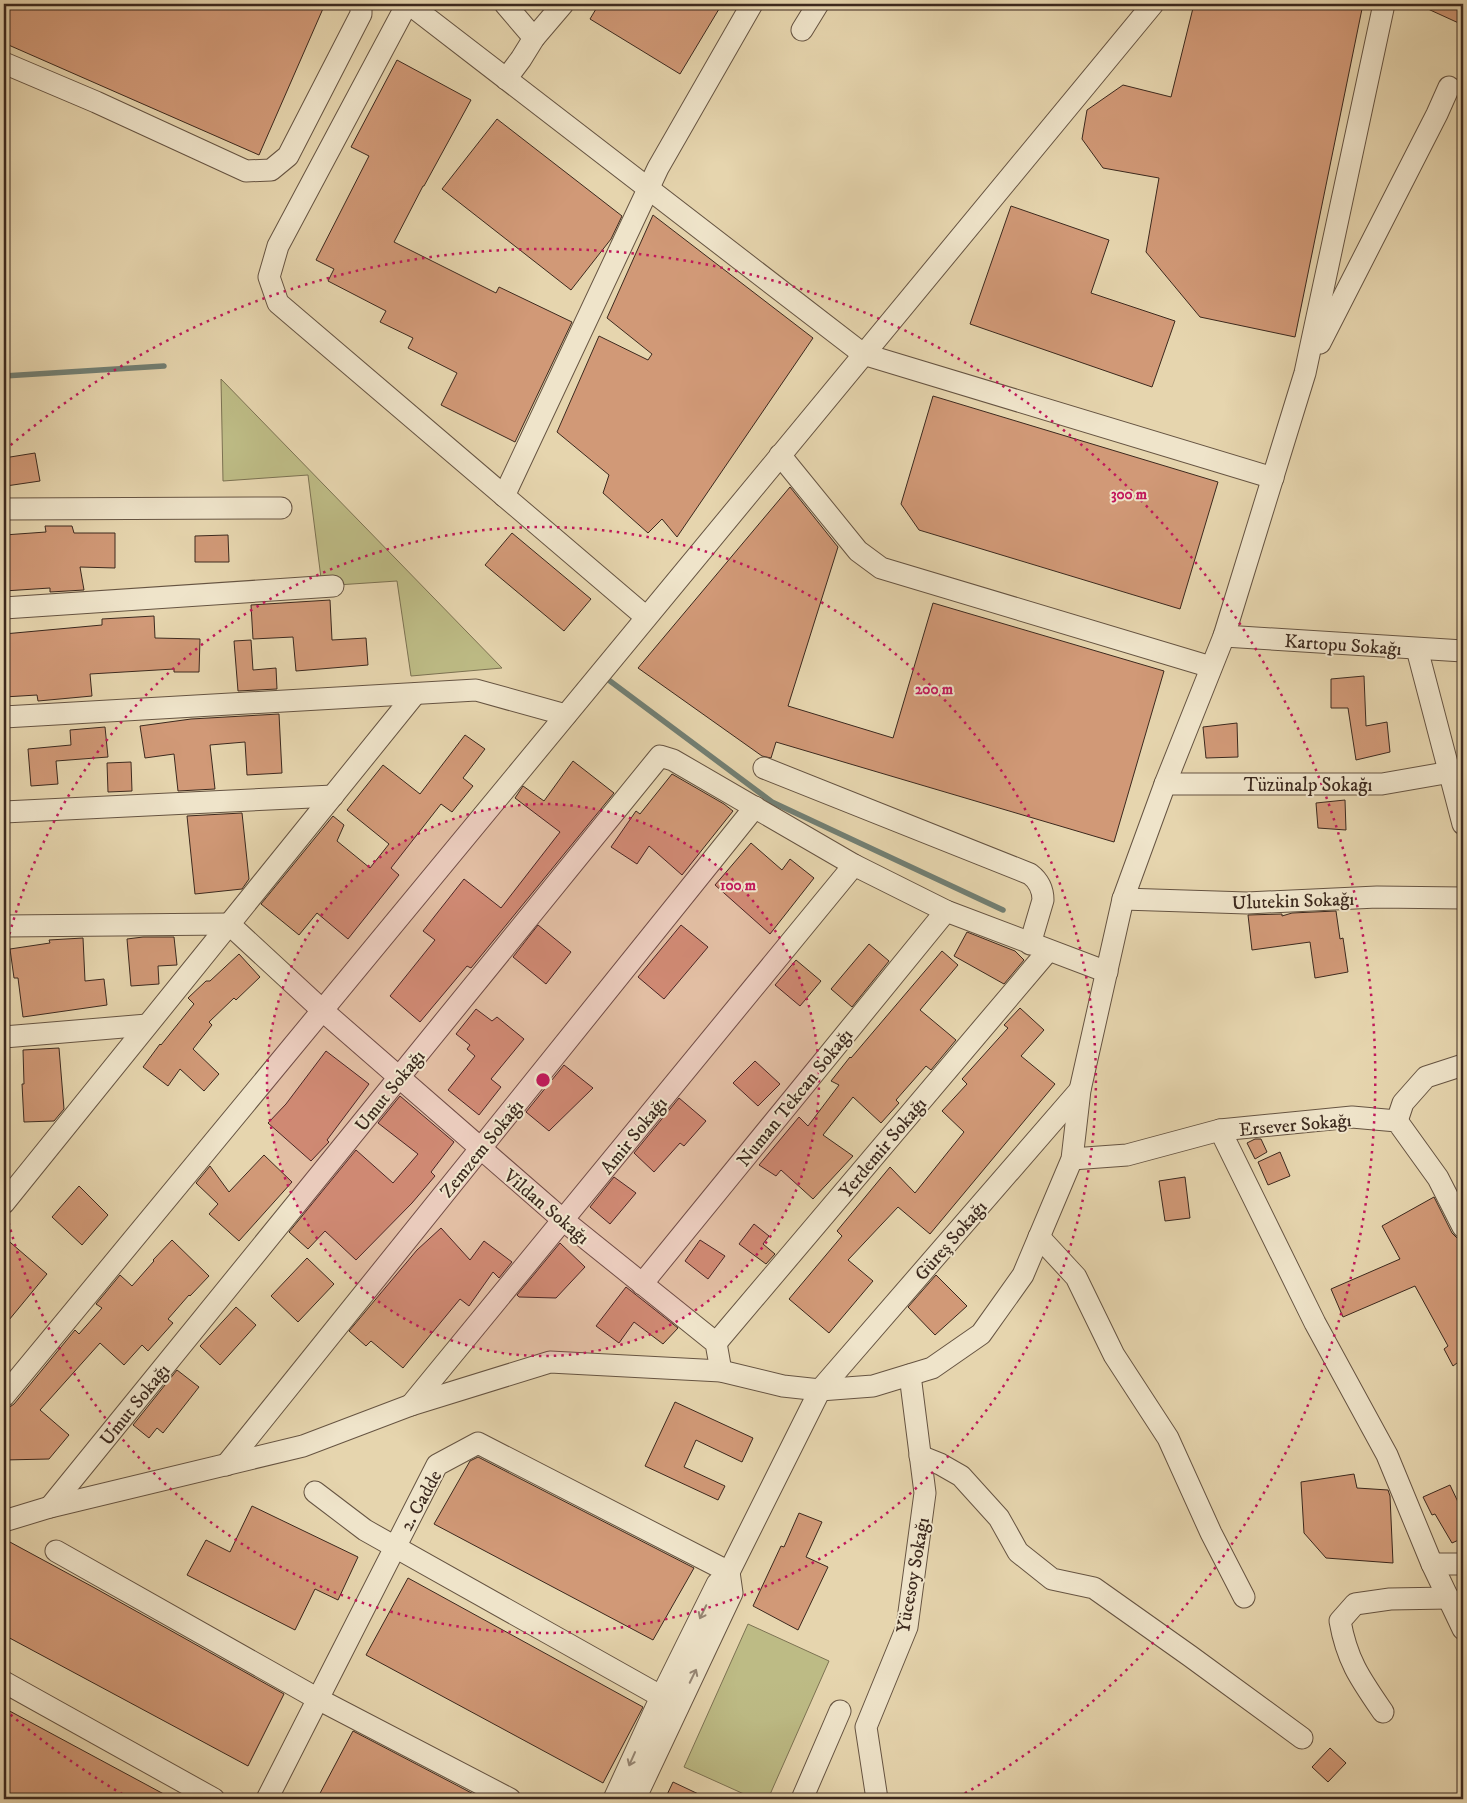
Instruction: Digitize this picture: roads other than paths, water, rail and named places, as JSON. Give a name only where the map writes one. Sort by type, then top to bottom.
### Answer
[{"type":"street","points":[[4,63],[96,102],[246,171],[271,170],[288,156],[313,104],[361,14],[361,4]]},
{"type":"street","points":[[646,617],[278,303],[269,278],[278,246],[408,4],[863,354],[1273,478]]},
{"type":"street","points":[[505,4],[534,38]]},
{"type":"street","points":[[506,79],[534,38],[563,4]]},
{"type":"street","points":[[504,496],[658,168],[752,4]]},
{"type":"street","points":[[802,30],[818,4]]},
{"type":"street","points":[[4,1396],[1153,4]]},
{"type":"street","points":[[4,1521],[50,1507],[303,1446],[411,1405],[550,1362],[721,1371],[783,1386],[820,1390],[873,1386],[932,1368],[981,1334],[1023,1275],[1072,1158],[1080,1090],[1123,899],[1165,784],[1224,636],[1305,373],[1384,4]]},
{"type":"street","points":[[1305,373],[1449,87]]},
{"type":"street","points":[[780,455],[858,551],[881,568],[1211,668]]},
{"type":"street","points":[[4,509],[281,508]]},
{"type":"street","points":[[4,608],[333,586]]},
{"type":"street","name":"Kartopu Sokağı","points":[[1224,636],[1463,651]]},
{"type":"street","points":[[1417,649],[1451,772],[1463,824]]},
{"type":"street","points":[[4,717],[476,690],[566,715]]},
{"type":"street","points":[[4,1203],[415,694]]},
{"type":"street","name":"Umut Sokağı","points":[[50,1507],[660,756],[673,760],[754,807]]},
{"type":"street","points":[[764,768],[1030,874],[1039,882],[1043,894],[1039,947]]},
{"type":"street","name":"Tüzünalp Sokağı","points":[[1165,784],[1382,784],[1451,772]]},
{"type":"street","points":[[4,812],[332,796]]},
{"type":"street","points":[[754,807],[854,865],[946,911],[1107,972]]},
{"type":"street","name":"Zemzem Sokağı","points":[[226,1465],[754,807]]},
{"type":"street","name":"Amir Sokağı","points":[[411,1405],[854,865]]},
{"type":"street","name":"Ulutekin Sokağı","points":[[1123,899],[1247,903],[1377,897],[1463,898]]},
{"type":"street","name":"Numan Tekcan Sokağı","points":[[642,1284],[946,911]]},
{"type":"street","points":[[4,926],[229,924]]},
{"type":"street","name":"Vildan Sokağı","points":[[229,924],[322,1010],[480,1149],[563,1220],[716,1343]]},
{"type":"street","name":"Yerdemir Sokağı","points":[[716,1343],[1039,947]]},
{"type":"street","points":[[4,1037],[147,1025]]},
{"type":"street","points":[[1463,1065],[1426,1077],[1403,1103],[1397,1121],[1438,1178],[1463,1226]]},
{"type":"street","name":"Güreş Sokağı","points":[[729,1572],[820,1390],[1080,1090]]},
{"type":"street","name":"Ersever Sokağı","points":[[1072,1158],[1127,1155],[1220,1130],[1352,1117],[1397,1121]]},
{"type":"street","points":[[1220,1130],[1315,1323],[1387,1454],[1432,1564],[1463,1629]]},
{"type":"street","points":[[1040,1237],[1076,1277],[1114,1354],[1168,1438],[1244,1597]]},
{"type":"street","points":[[716,1343],[721,1371]]},
{"type":"street","name":"Yücesoy Sokağı","points":[[877,1799],[866,1727],[907,1627],[925,1493],[910,1375]]},
{"type":"street","name":"2. Cadde","points":[[267,1799],[438,1464],[478,1443],[729,1572]]},
{"type":"street","points":[[920,1456],[940,1464],[961,1476],[999,1518],[1018,1552],[1052,1578],[1094,1588],[1302,1738]]},
{"type":"street","points":[[314,1492],[365,1530],[670,1701]]},
{"type":"street","points":[[56,1551],[318,1699],[510,1799]]},
{"type":"street","points":[[1432,1564],[1463,1564]]},
{"type":"street","points":[[614,1799],[732,1593],[729,1572]]},
{"type":"street","points":[[1384,1712],[1356,1672],[1343,1640],[1340,1621],[1355,1604],[1390,1598],[1449,1598]]},
{"type":"street","points":[[4,1682],[214,1799]]},
{"type":"street","points":[[635,1799],[670,1701]]},
{"type":"street","points":[[802,1799],[840,1711]]},
{"type":"waterway","points":[[4,376],[164,366]]},
{"type":"waterway","points":[[610,681],[772,802],[1003,910]]}]
